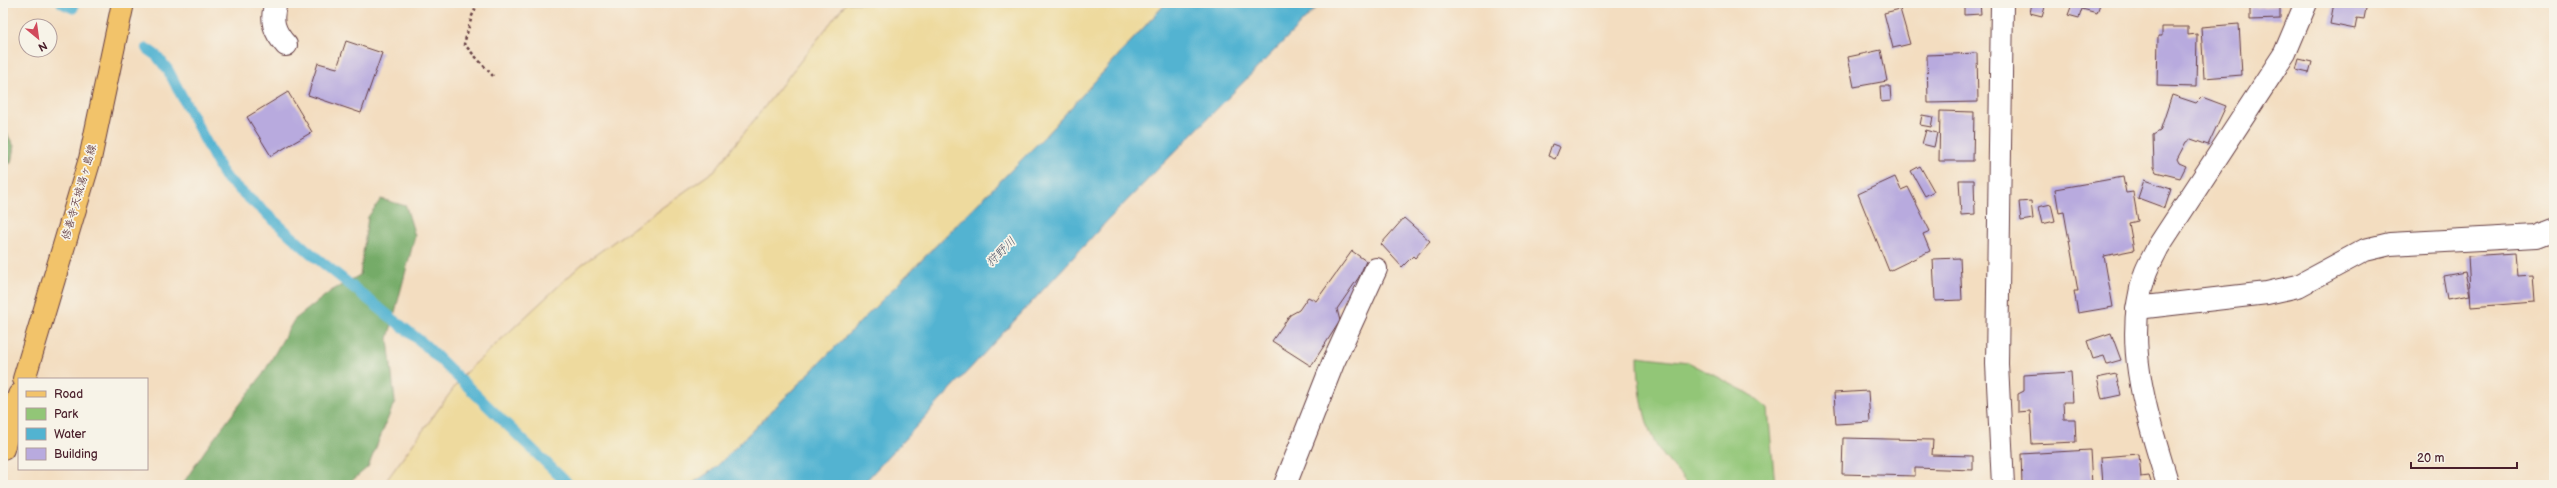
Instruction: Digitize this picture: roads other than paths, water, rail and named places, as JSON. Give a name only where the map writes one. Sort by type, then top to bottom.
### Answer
[{"type":"main road","name":"修善寺天城湯ヶ島線","points":[[24,378],[90,158],[123,3]]},
{"type":"main road","points":[[3,449],[18,398]]},
{"type":"street","points":[[276,3],[273,12],[274,30],[286,45]]},
{"type":"street","points":[[2002,3],[1997,364],[2003,485]]},
{"type":"street","points":[[2168,485],[2150,426],[2137,365],[2137,308],[2145,273],[2158,247],[2285,53],[2306,3]]},
{"type":"street","points":[[2137,308],[2267,293],[2298,286],[2365,250],[2390,244],[2536,236],[2554,229]]},
{"type":"street","points":[[1285,485],[1334,363],[1376,269]]},
{"type":"water","name":"狩野川","points":[[1166,3],[1321,3],[1107,221],[862,485],[690,485],[714,469],[1045,136]]},
{"type":"waterway","points":[[62,3],[73,8]]},
{"type":"waterway","points":[[147,49],[157,56],[168,70],[224,176],[308,251],[424,344],[569,485]]}]
